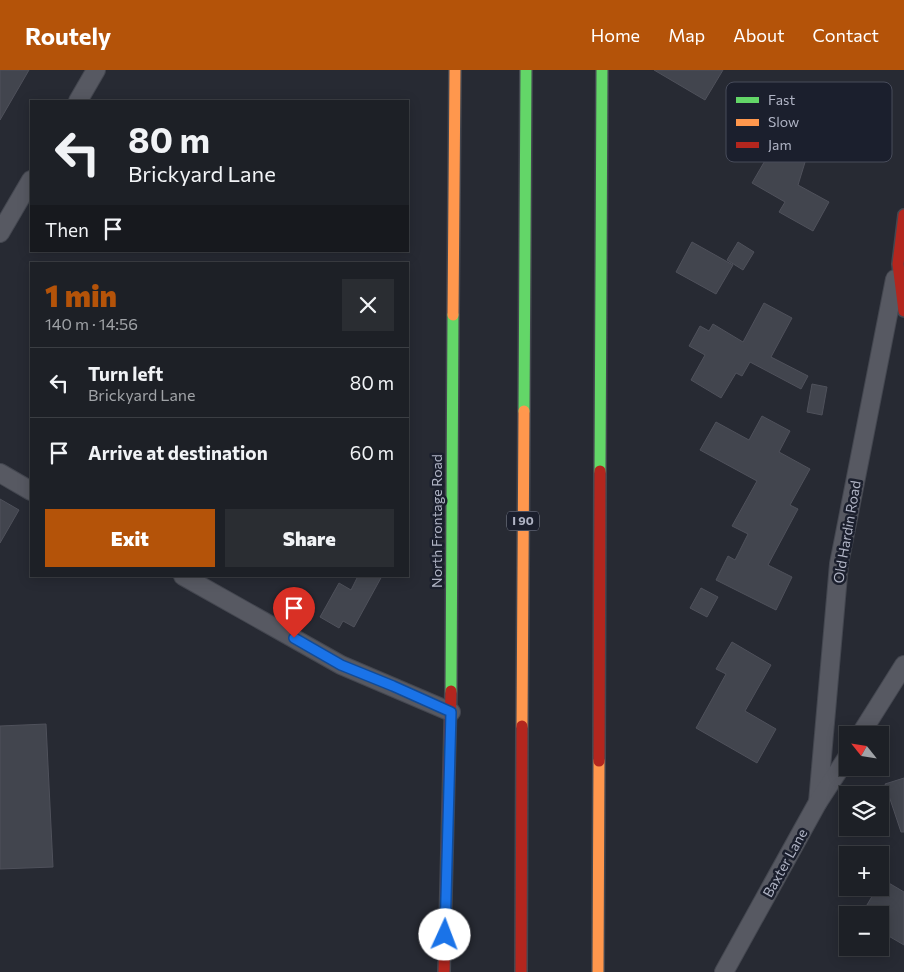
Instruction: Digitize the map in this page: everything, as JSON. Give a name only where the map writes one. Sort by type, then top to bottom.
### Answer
[{"type":"main road","name":"North Frontage Road","points":[[444,972],[451,712],[455,70]]},
{"type":"main road","name":"I 90","points":[[520,972],[526,70]]},
{"type":"main road","points":[[598,972],[602,70]]},
{"type":"main road","name":"Old Hardin Road","points":[[904,215],[898,264],[904,311]]},
{"type":"street","points":[[79,100],[96,70]]},
{"type":"street","points":[[0,233],[30,182]]},
{"type":"street","name":"Old Hardin Road","points":[[818,802],[840,564],[898,264]]},
{"type":"street","points":[[0,474],[30,490]]},
{"type":"street","points":[[186,577],[341,665],[451,712]]},
{"type":"street","points":[[866,726],[904,665]]},
{"type":"street","name":"Baxter Lane","points":[[724,972],[818,802],[839,770]]},
{"type":"building","points":[[0,70],[29,70],[0,120]]},
{"type":"building","points":[[654,70],[723,70],[705,100]]},
{"type":"building","points":[[764,162],[805,162],[798,185],[829,202],[813,231],[779,212],[785,202],[752,183]]},
{"type":"building","points":[[692,242],[733,265],[716,294],[676,272]]},
{"type":"building","points":[[738,242],[754,252],[743,270],[727,260]]},
{"type":"building","points":[[764,303],[792,318],[771,357],[808,376],[801,389],[750,362],[742,376],[736,373],[721,398],[691,380],[705,355],[689,346],[700,326],[709,331],[713,324],[743,342]]},
{"type":"building","points":[[812,384],[827,387],[822,415],[807,412]]},
{"type":"building","points":[[762,416],[790,431],[779,452],[810,469],[790,505],[798,509],[768,565],[792,577],[776,610],[716,580],[728,556],[735,560],[748,534],[732,526],[757,481],[700,450],[716,422],[749,440]]},
{"type":"building","points":[[0,499],[19,510],[0,543]]},
{"type":"building","points":[[358,577],[381,577],[354,627],[343,621],[339,628],[320,617],[339,583],[351,590]]},
{"type":"building","points":[[701,588],[718,597],[707,617],[690,608]]},
{"type":"building","points":[[732,642],[771,665],[745,711],[776,729],[757,763],[696,728],[726,674],[716,669]]},
{"type":"building","points":[[46,724],[53,867],[0,869],[0,726]]},
{"type":"building","points":[[904,778],[904,832],[901,832],[889,796],[889,786],[885,784]]},
{"type":"building","points":[[889,883],[904,892],[904,945],[889,936],[889,906],[866,906],[872,896],[889,896]]},
{"type":"traffic: fast","points":[[524,411],[526,70]]},
{"type":"traffic: fast","points":[[600,471],[602,70]]},
{"type":"traffic: fast","points":[[451,691],[453,315]]},
{"type":"traffic: slow","points":[[453,315],[455,70]]},
{"type":"traffic: slow","points":[[522,726],[524,411]]},
{"type":"traffic: slow","points":[[598,972],[599,761]]},
{"type":"traffic: jam","points":[[904,215],[898,264],[904,311]]},
{"type":"traffic: jam","points":[[599,761],[600,471]]},
{"type":"traffic: jam","points":[[444,972],[451,691]]},
{"type":"traffic: jam","points":[[521,972],[522,726]]},
{"type":"route","points":[[294,638],[341,665],[451,712],[445,935]]}]
